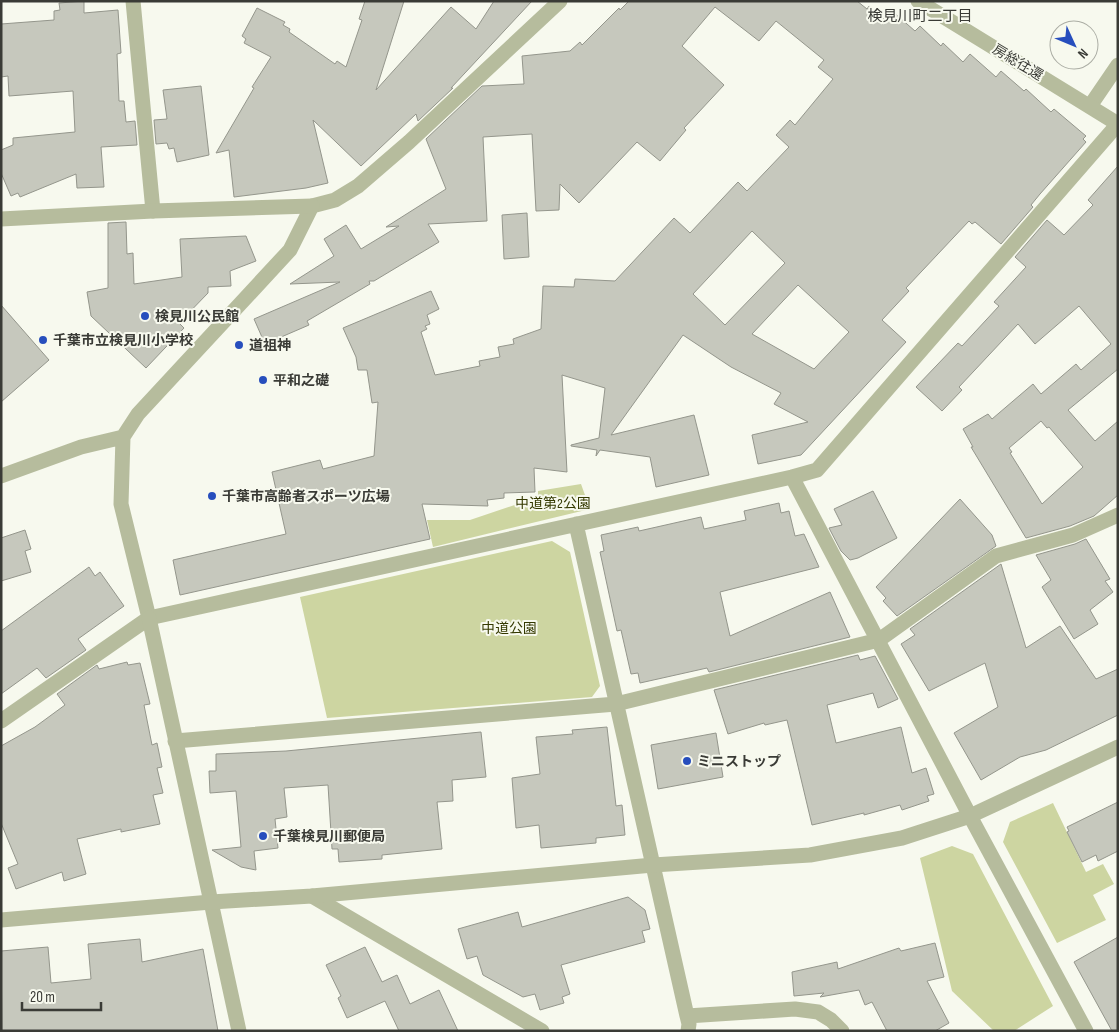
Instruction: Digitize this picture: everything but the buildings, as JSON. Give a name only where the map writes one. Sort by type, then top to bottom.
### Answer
[{"type":"street","points":[[133,1],[153,211]]},
{"type":"street","points":[[1,219],[153,211],[312,206],[335,200],[358,186],[409,142],[560,1]]},
{"type":"street","name":"房総往還","points":[[918,1],[1118,124]]},
{"type":"street","points":[[1090,106],[1118,64]]},
{"type":"street","points":[[1,721],[149,618],[817,470],[1118,124]]},
{"type":"street","points":[[239,1031],[149,618],[121,504],[123,437],[138,414],[290,250],[312,206]]},
{"type":"street","points":[[1,476],[81,447],[123,437]]},
{"type":"street","points":[[792,477],[1085,1031]]},
{"type":"street","points":[[175,741],[616,704],[879,640],[996,556],[1073,535],[1118,515]]},
{"type":"street","points":[[576,524],[688,1023],[795,1009],[818,1012],[831,1020],[842,1031]]},
{"type":"street","points":[[1,920],[211,902],[312,896],[653,866],[810,855],[902,838],[970,816],[1118,747]]},
{"type":"street","points":[[312,896],[542,1031]]},
{"type":"green space","name":"中道第2公園","points":[[581,484],[590,509],[433,547],[427,520],[470,520],[538,497],[538,491]]},
{"type":"green space","name":"中道公園","points":[[552,541],[570,552],[600,686],[592,697],[327,718],[300,597]]},
{"type":"green space","points":[[1053,803],[1086,872],[1103,864],[1114,884],[1093,895],[1106,920],[1057,943],[1003,842],[1010,822]]},
{"type":"green space","points":[[952,846],[973,854],[1053,1006],[1014,1031],[994,1031],[952,991],[920,858]]},
{"type":"place","name":"検見川公民館","points":[[145,316]]},
{"type":"place","name":"千葉市立検見川小学校","points":[[43,340]]},
{"type":"place","name":"道祖神","points":[[239,345]]},
{"type":"place","name":"平和之礎","points":[[263,380]]},
{"type":"place","name":"千葉市高齢者スポーツ広場","points":[[212,496]]},
{"type":"place","name":"ミニストップ","points":[[687,761]]},
{"type":"place","name":"千葉検見川郵便局","points":[[263,836]]},
{"type":"district","name":"検見川町二丁目","points":[[920,16]]}]
